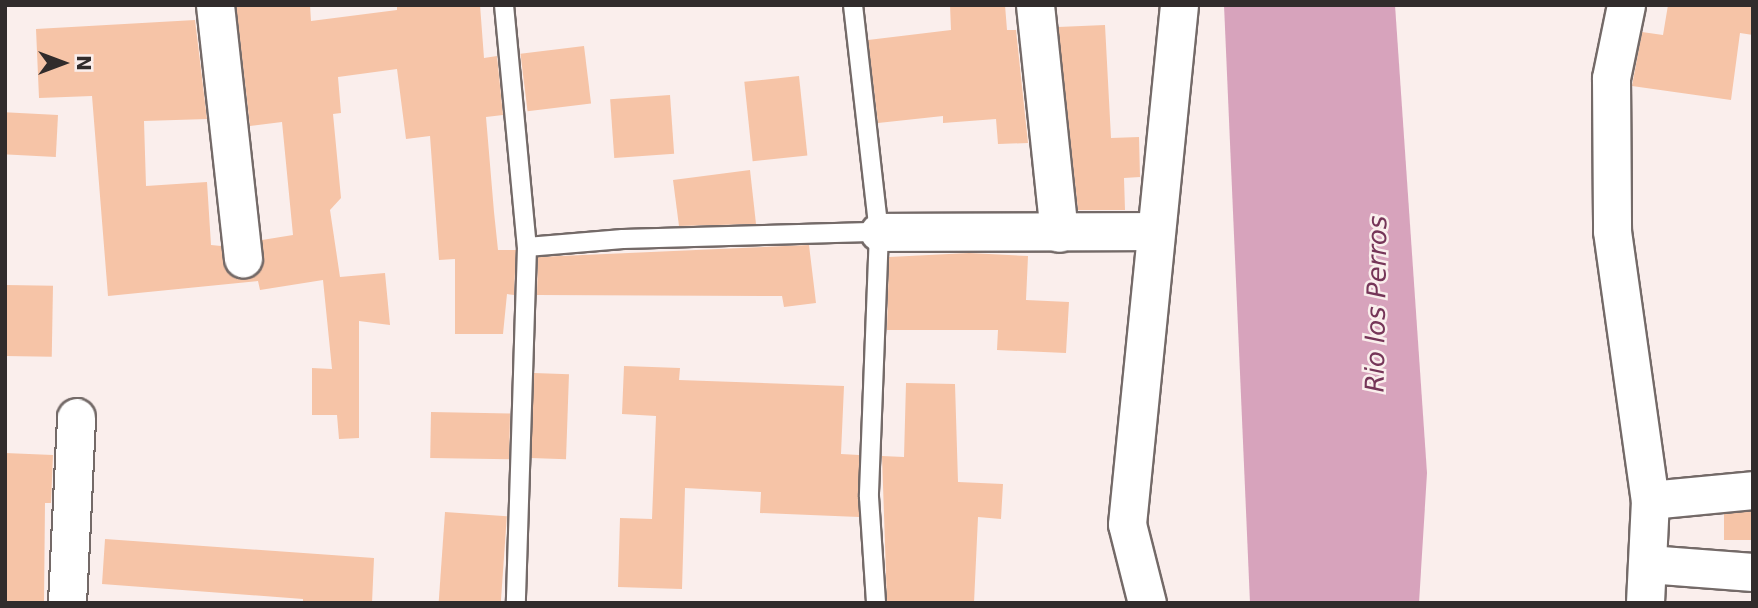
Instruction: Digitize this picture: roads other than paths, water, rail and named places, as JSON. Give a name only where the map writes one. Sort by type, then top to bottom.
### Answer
[{"type":"street","points":[[215,5],[243,258]]},
{"type":"street","points":[[1035,5],[1059,233]]},
{"type":"street","points":[[1147,603],[1127,524],[1154,231],[1179,5]]},
{"type":"street","points":[[1626,5],[1611,78],[1612,231],[1650,500],[1645,603]]},
{"type":"street","points":[[879,232],[1154,231]]},
{"type":"street","points":[[67,603],[76,417]]},
{"type":"street","points":[[1650,500],[1753,490]]},
{"type":"street","points":[[1648,564],[1753,572]]},
{"type":"lane","points":[[504,5],[527,247],[516,603]]},
{"type":"lane","points":[[853,5],[879,232],[869,497],[876,603]]},
{"type":"lane","points":[[527,247],[623,239],[879,232]]},
{"type":"water","name":"Rio los Perros","points":[[1224,5],[1395,5],[1427,473],[1419,603],[1250,603]]}]
